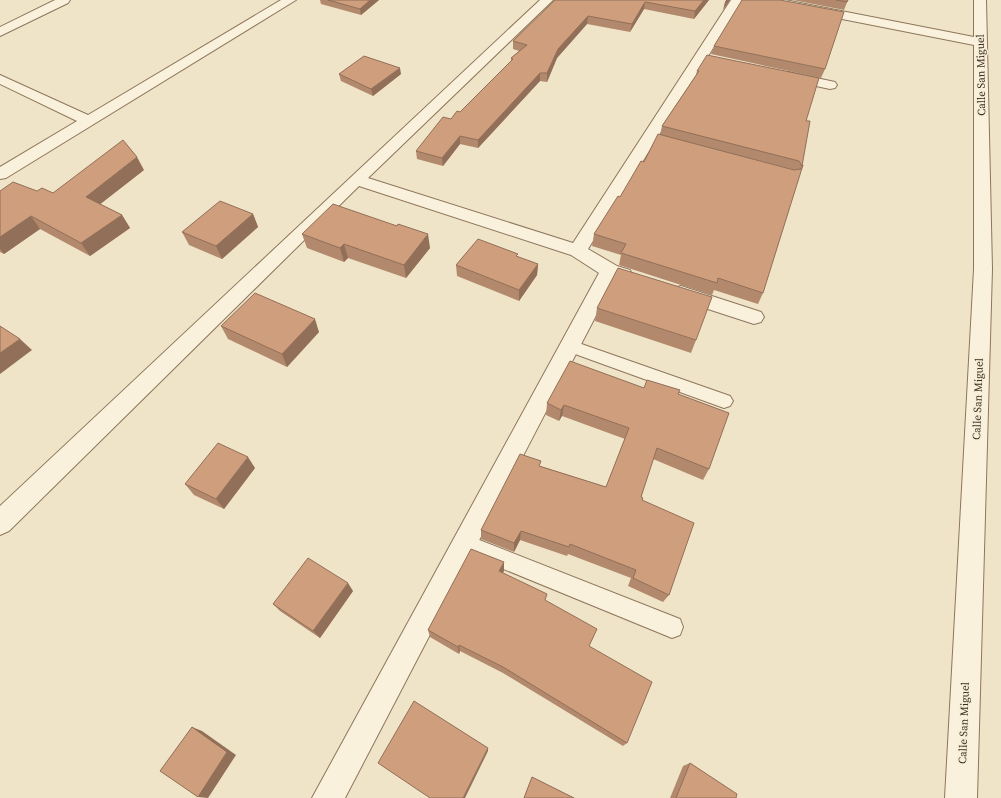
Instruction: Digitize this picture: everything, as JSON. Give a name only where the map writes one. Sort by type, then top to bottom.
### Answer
[{"type":"street","points":[[0,32],[64,0]]},
{"type":"street","points":[[0,174],[290,0]]},
{"type":"street","points":[[0,523],[356,180],[547,0]]},
{"type":"street","points":[[577,251],[657,140],[701,57],[737,0]]},
{"type":"street","points":[[766,0],[981,42]]},
{"type":"street","name":"Calle San Miguel","points":[[961,798],[983,268],[980,0]]},
{"type":"street","points":[[701,57],[716,60]]},
{"type":"street","points":[[777,74],[830,85]]},
{"type":"street","points":[[0,79],[88,121]]},
{"type":"street","points":[[356,180],[577,251],[610,271],[640,280]]},
{"type":"street","points":[[328,798],[610,271]]},
{"type":"street","points":[[663,288],[754,317]]},
{"type":"lane","points":[[570,346],[724,401]]},
{"type":"lane","points":[[464,543],[672,627]]},
{"type":"building","points":[[328,0],[370,0],[360,9]]},
{"type":"building","points":[[555,0],[704,0],[695,11],[645,2],[632,24],[588,16],[558,49],[547,73],[540,73],[478,140],[460,136],[442,158],[416,151],[443,117],[451,119],[457,111],[460,112],[513,59],[511,58],[527,45],[513,41]]},
{"type":"building","points":[[742,0],[780,0],[844,12],[825,69],[714,46]]},
{"type":"building","points":[[836,0],[848,0],[847,2]]},
{"type":"building","points":[[707,55],[819,78],[806,121],[810,121],[802,166],[799,161],[662,126],[699,71],[697,71]]},
{"type":"building","points":[[364,56],[400,68],[371,89],[339,74]]},
{"type":"building","points":[[658,134],[794,170],[801,169],[803,165],[763,293],[718,278],[717,283],[621,253],[626,244],[594,234],[618,196],[620,197],[641,161],[644,162]]},
{"type":"building","points":[[123,140],[137,157],[86,197],[122,215],[81,243],[31,216],[0,237],[0,191],[13,182],[37,191],[42,188],[53,193]]},
{"type":"building","points":[[220,201],[253,214],[216,246],[182,232]]},
{"type":"building","points":[[333,204],[397,226],[398,224],[428,234],[404,265],[344,244],[340,248],[302,234]]},
{"type":"building","points":[[478,239],[518,254],[516,256],[538,264],[519,290],[456,265]]},
{"type":"building","points":[[618,268],[712,297],[696,340],[597,308]]},
{"type":"building","points":[[255,293],[315,319],[282,354],[221,326]]},
{"type":"building","points":[[0,326],[20,339],[0,353]]},
{"type":"building","points":[[570,361],[644,388],[647,380],[680,390],[678,394],[729,413],[709,469],[657,448],[641,497],[643,498],[642,500],[694,523],[669,595],[633,578],[636,570],[570,544],[569,547],[521,531],[514,543],[481,530],[520,454],[541,461],[539,466],[606,487],[629,428],[564,405],[561,410],[547,403]]},
{"type":"building","points":[[218,443],[248,457],[216,499],[185,484]]},
{"type":"building","points":[[471,549],[504,562],[499,571],[547,594],[545,600],[597,629],[589,646],[652,682],[627,743],[503,667],[459,645],[458,647],[428,630]]},
{"type":"building","points":[[308,558],[348,583],[313,631],[273,604]]},
{"type":"building","points":[[414,701],[488,748],[463,798],[430,798],[378,763]]},
{"type":"building","points":[[192,727],[227,752],[198,797],[160,771]]},
{"type":"building","points":[[690,763],[737,794],[736,798],[676,798]]},
{"type":"building","points":[[532,777],[574,798],[524,798]]}]
